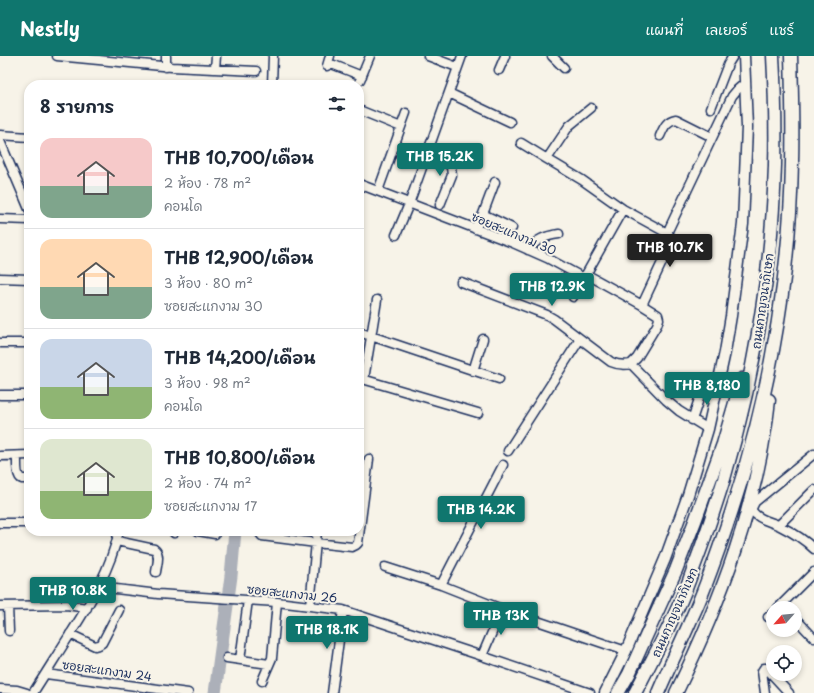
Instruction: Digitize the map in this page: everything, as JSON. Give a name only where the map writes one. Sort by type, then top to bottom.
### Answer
[{"type":"highway","name":"ถนนกาญจนาภิเษก","points":[[635,693],[678,606],[698,557],[729,460],[745,398],[759,330],[773,209],[776,124],[773,56]]},
{"type":"highway","name":"ถนนกาญจนาภิเษก","points":[[658,693],[696,608],[717,556],[731,514],[756,427],[770,363],[776,332],[786,256],[790,204],[792,163],[791,56]]},
{"type":"highway","points":[[618,693],[629,674],[676,570],[705,497],[732,414],[764,293]]},
{"type":"highway","points":[[676,693],[701,640],[721,592],[748,508],[765,432],[776,332]]},
{"type":"main road","points":[[605,693],[626,651],[665,559],[688,495],[708,430],[730,324],[743,224],[747,127],[744,56]]},
{"type":"street","points":[[57,56],[117,59],[166,67],[256,71]]},
{"type":"street","points":[[166,56],[166,67]]},
{"type":"street","points":[[215,69],[216,56]]},
{"type":"street","points":[[272,80],[273,56]]},
{"type":"street","points":[[330,56],[331,66],[361,78],[370,56]]},
{"type":"street","points":[[428,56],[457,67]]},
{"type":"street","points":[[396,235],[409,204],[462,56]]},
{"type":"street","points":[[499,70],[506,56]]},
{"type":"street","points":[[552,56],[564,68]]},
{"type":"street","points":[[711,108],[728,64],[734,56]]},
{"type":"street","points":[[667,233],[732,96],[745,83]]},
{"type":"street","points":[[448,93],[510,122]]},
{"type":"street","points":[[547,159],[570,126],[590,108]]},
{"type":"street","points":[[364,112],[401,127]]},
{"type":"street","points":[[378,191],[406,113]]},
{"type":"street","points":[[660,136],[666,123],[676,119],[712,137]]},
{"type":"street","points":[[0,135],[24,136]]},
{"type":"street","points":[[0,141],[24,197]]},
{"type":"street","points":[[521,143],[582,180],[623,209],[667,233],[672,241],[692,251]]},
{"type":"street","points":[[426,156],[447,163],[451,167],[452,175],[440,205]]},
{"type":"street","points":[[475,229],[483,214],[495,182]]},
{"type":"street","name":"ซอยสะแกงาม 30","points":[[364,186],[513,243],[585,276],[642,305],[658,315],[659,319],[637,358],[631,364]]},
{"type":"street","points":[[573,297],[623,209]]},
{"type":"street","points":[[483,214],[512,228]]},
{"type":"street","points":[[0,219],[24,220]]},
{"type":"street","points":[[528,250],[541,238],[559,234]]},
{"type":"street","points":[[642,305],[672,241]]},
{"type":"street","points":[[0,278],[24,279]]},
{"type":"street","points":[[461,282],[546,315],[561,324],[611,362],[624,366],[631,364],[666,400],[708,430]]},
{"type":"street","points":[[364,366],[371,337],[376,300]]},
{"type":"street","points":[[364,334],[499,379]]},
{"type":"street","points":[[473,371],[484,339]]},
{"type":"street","points":[[508,451],[580,339]]},
{"type":"street","points":[[0,343],[24,343]]},
{"type":"street","points":[[364,379],[478,413]]},
{"type":"street","points":[[692,420],[703,386]]},
{"type":"street","points":[[0,395],[24,395]]},
{"type":"street","points":[[814,454],[755,502],[752,511],[758,517],[779,525],[805,540],[814,549]]},
{"type":"street","points":[[0,456],[24,455]]},
{"type":"street","points":[[17,456],[18,476],[24,479]]},
{"type":"street","points":[[364,497],[369,459]]},
{"type":"street","points":[[441,585],[503,465]]},
{"type":"street","points":[[779,525],[814,490]]},
{"type":"street","points":[[0,517],[24,517]]},
{"type":"street","points":[[0,523],[24,523]]},
{"type":"street","points":[[33,693],[99,587],[110,562],[118,536]]},
{"type":"street","points":[[262,536],[316,544],[352,547],[356,546],[358,543],[359,536]]},
{"type":"street","points":[[310,606],[317,536]]},
{"type":"street","points":[[117,541],[156,550],[158,554],[156,572]]},
{"type":"street","points":[[385,567],[441,585],[502,609],[626,651]]},
{"type":"street","points":[[787,601],[814,572]]},
{"type":"street","name":"ซอยสะแกงาม 26","points":[[99,587],[158,594],[277,602],[343,610],[588,693]]},
{"type":"street","points":[[240,660],[248,600]]},
{"type":"street","points":[[262,681],[272,658],[277,602]]},
{"type":"street","points":[[9,630],[4,606],[67,605],[87,608]]},
{"type":"street","points":[[482,656],[502,609]]},
{"type":"street","points":[[70,634],[95,646],[99,645],[102,643],[119,610]]},
{"type":"street","points":[[332,693],[343,610]]},
{"type":"street","points":[[802,625],[814,638]]},
{"type":"street","points":[[227,658],[269,664]]},
{"type":"street","points":[[766,693],[762,671],[764,668],[766,668],[789,693]]},
{"type":"street","name":"ซอยสะแกงาม 24","points":[[46,674],[188,693]]},
{"type":"street","points":[[0,689],[17,690],[27,693]]},
{"type":"waterway","points":[[215,693],[231,576],[235,536]]}]
